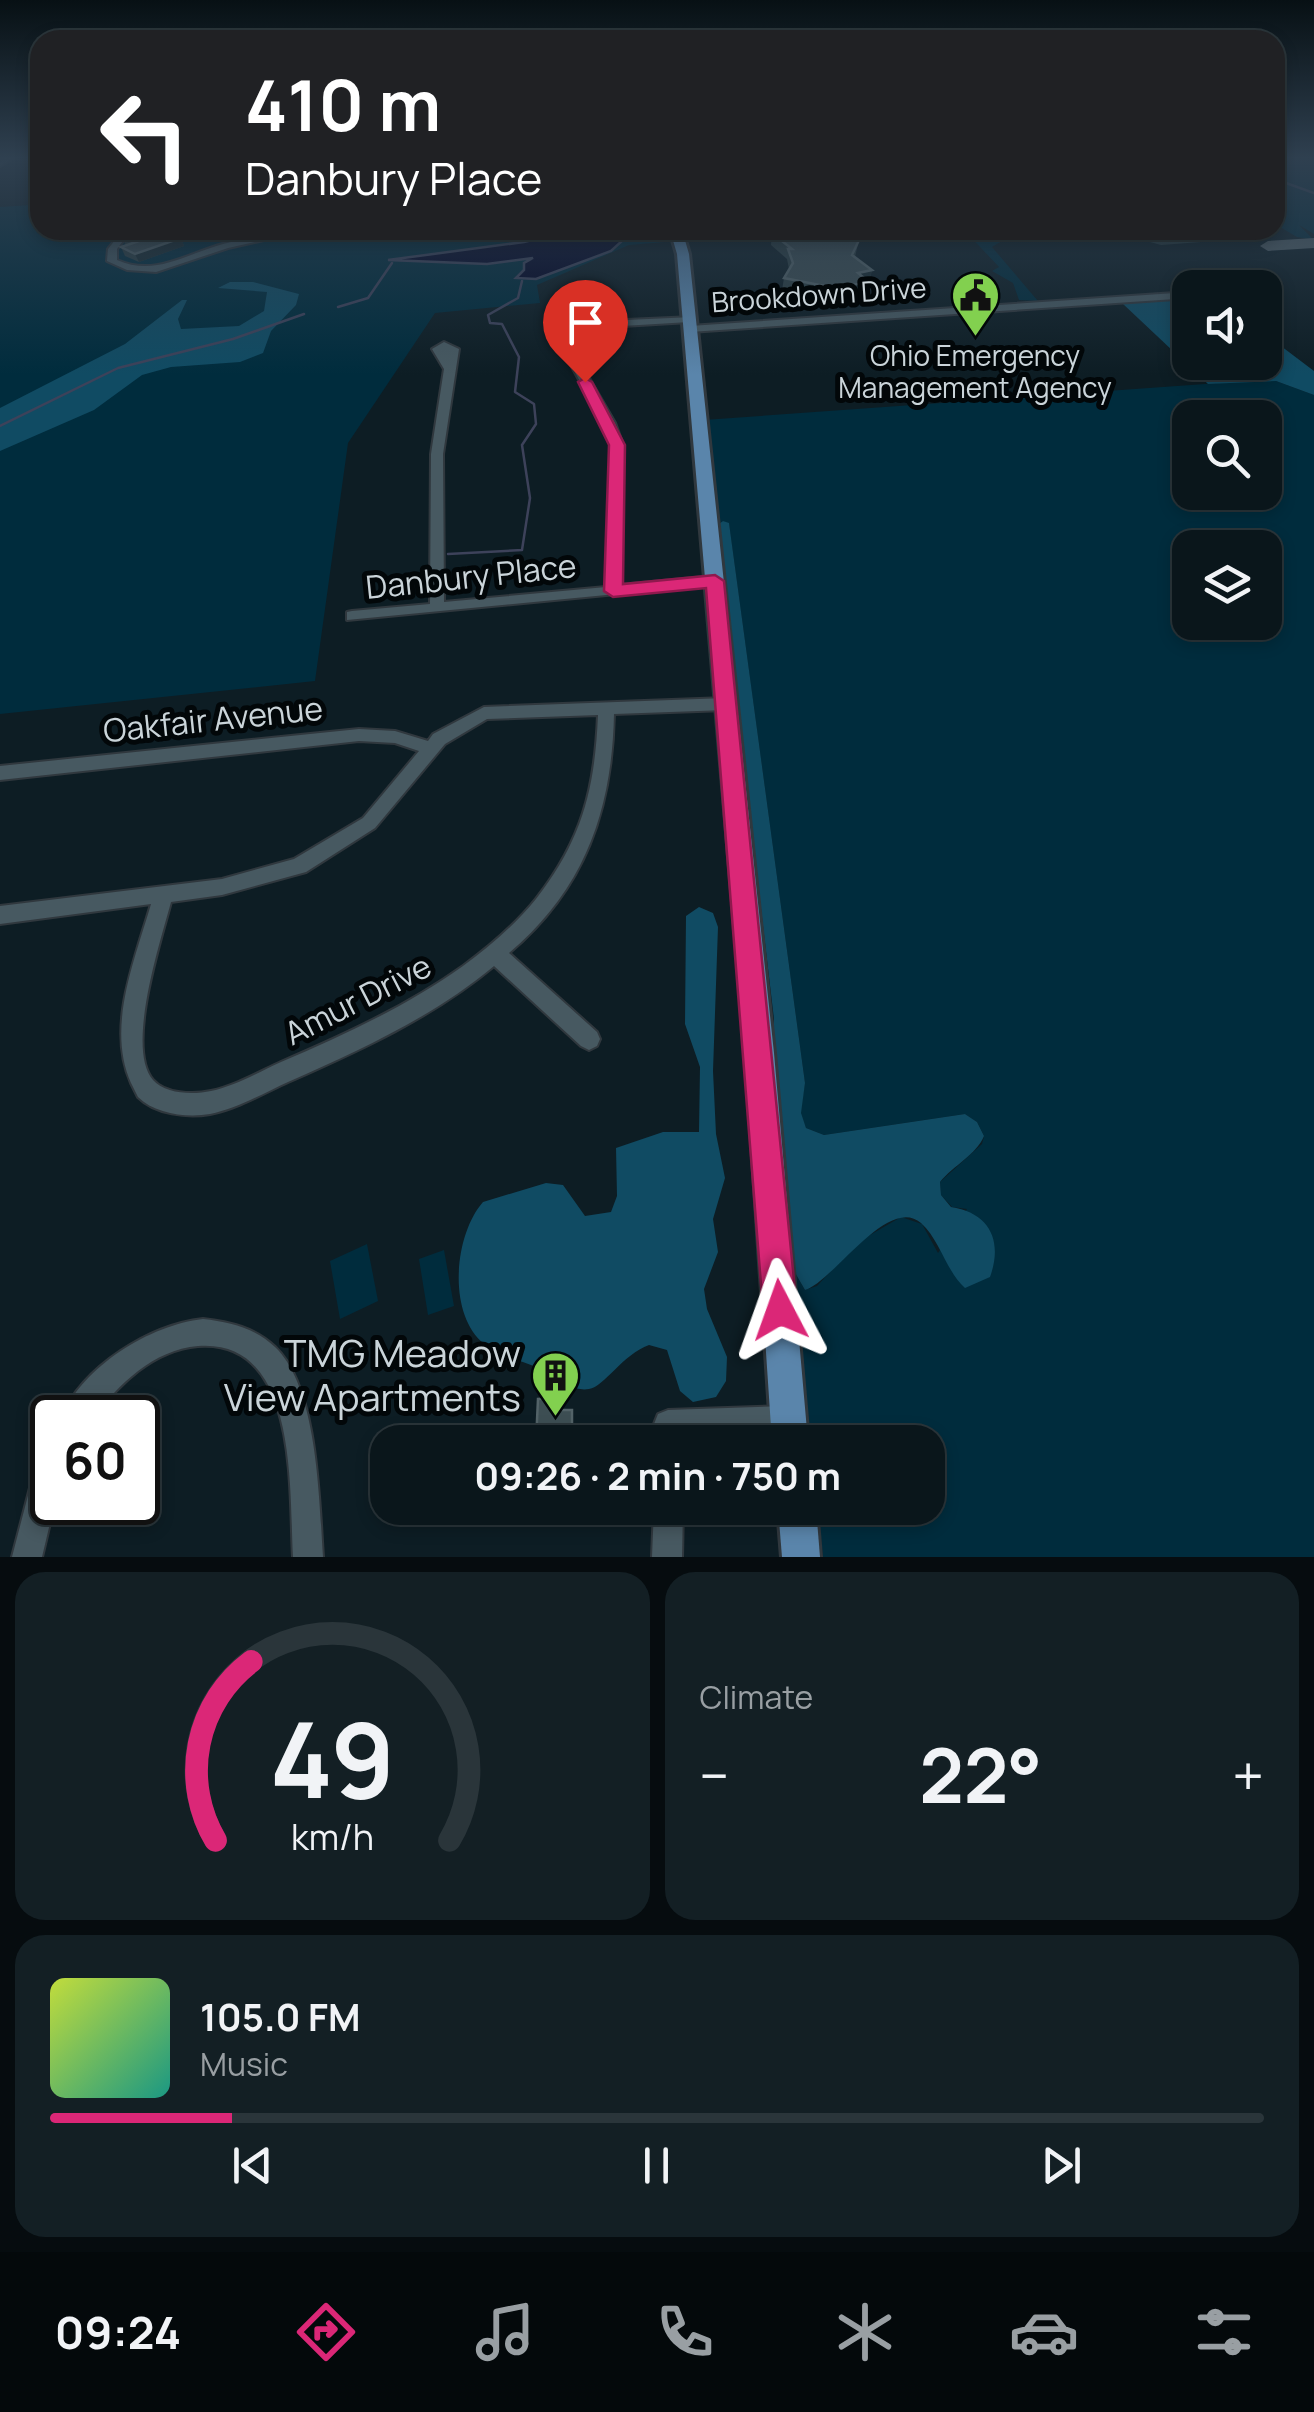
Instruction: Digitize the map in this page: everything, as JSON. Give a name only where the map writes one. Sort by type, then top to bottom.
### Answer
[{"type":"main road","points":[[677,240],[690,324],[760,1053],[789,1425]]},
{"type":"main road","points":[[798,1525],[801,1557]]},
{"type":"street","points":[[119,240],[112,261],[153,269],[182,265],[227,245],[253,240]]},
{"type":"street","name":"Brookdown Drive","points":[[613,591],[617,445],[604,412],[566,348],[575,334],[591,327],[1172,296]]},
{"type":"street","points":[[436,608],[437,454],[448,369]]},
{"type":"street","name":"Danbury Place","points":[[352,616],[715,581]]},
{"type":"street","points":[[0,915],[254,881],[327,853],[385,809],[431,748],[460,723],[491,711],[726,704]]},
{"type":"street","name":"Amur Drive","points":[[162,895],[129,1042],[134,1074],[147,1091],[174,1103],[220,1099],[395,1022],[496,952],[551,892],[589,827],[602,777],[606,706]]},
{"type":"street","name":"Oakfair Avenue","points":[[0,774],[359,734],[401,739],[431,748]]},
{"type":"street","points":[[496,952],[589,1039]]},
{"type":"street","points":[[96,1395],[121,1367],[163,1340],[199,1332],[244,1341],[269,1360],[285,1389],[296,1446],[308,1557]]},
{"type":"street","points":[[27,1557],[33,1525]]},
{"type":"street","points":[[667,1557],[668,1525]]},
{"type":"shaded area","points":[[0,230],[30,230],[30,240],[664,240],[629,245],[537,285],[540,303],[435,313],[348,443],[315,681],[0,714]]},
{"type":"shaded area","points":[[1285,230],[1304,230],[1314,240]]},
{"type":"shaded area","points":[[623,240],[611,251],[536,279],[516,278],[524,270],[524,263],[533,258],[487,264],[388,260],[524,242]]},
{"type":"shaded area","points":[[973,240],[1003,240],[992,247],[1038,301],[1019,300],[1013,283],[992,271],[999,267]]},
{"type":"shaded area","points":[[230,282],[253,282],[299,294],[296,305],[271,331],[263,353],[240,362],[171,367],[142,375],[94,410],[0,451],[0,408],[125,344],[182,300],[187,300],[178,319],[181,329],[239,326],[264,311],[267,292],[218,288]]},
{"type":"shaded area","points":[[1172,299],[1172,350],[1122,303]]},
{"type":"shaded area","points":[[1282,347],[1314,371],[1314,395],[1276,381],[1208,384],[1204,380],[1282,380]]},
{"type":"shaded area","points":[[1247,381],[1276,381],[1314,395],[1314,1557],[823,1557],[820,1525],[945,1525],[945,1425],[809,1425],[794,1271],[805,1290],[817,1286],[858,1242],[901,1217],[922,1224],[938,1253],[967,1209],[952,1207],[941,1195],[940,1182],[982,1144],[984,1136],[977,1122],[965,1114],[824,1135],[806,1128],[800,1113],[805,1083],[729,524],[723,521],[716,526],[704,420]]},
{"type":"shaded area","points":[[723,521],[729,523],[805,1083],[801,1113],[806,1128],[824,1135],[965,1114],[977,1122],[984,1136],[981,1142],[940,1182],[941,1195],[951,1207],[984,1222],[994,1241],[990,1277],[965,1288],[928,1230],[908,1217],[877,1229],[817,1284],[805,1290],[794,1271],[771,1054],[774,1019],[716,526]]},
{"type":"shaded area","points":[[699,907],[713,913],[718,927],[713,1071],[716,1134],[725,1178],[713,1219],[718,1252],[704,1289],[707,1309],[727,1357],[726,1381],[716,1397],[693,1402],[680,1391],[667,1350],[649,1345],[631,1355],[595,1387],[576,1388],[490,1348],[472,1331],[460,1295],[459,1274],[466,1234],[483,1202],[546,1183],[563,1185],[585,1216],[611,1212],[617,1196],[616,1148],[663,1132],[699,1132],[700,1067],[685,1024],[686,916]]},
{"type":"shaded area","points":[[367,1244],[378,1301],[340,1319],[330,1261]]},
{"type":"shaded area","points":[[444,1250],[454,1306],[428,1315],[419,1259]]},
{"type":"building","points":[[131,240],[175,240],[135,254],[121,247],[136,242]]},
{"type":"building","points":[[781,240],[859,240],[852,255],[872,270],[858,273],[869,282],[835,288],[784,278],[793,263],[788,249],[792,249]]},
{"type":"building","points":[[559,1398],[559,1410],[572,1410],[572,1425],[537,1425],[538,1399]]},
{"type":"waterway","points":[[338,307],[368,298],[392,263]]},
{"type":"waterway","points":[[448,554],[522,550],[530,498],[522,445],[536,424],[534,404],[515,392],[519,357],[502,324],[490,323],[488,315],[518,298],[522,281]]},
{"type":"waterway","points":[[0,426],[118,368],[233,339],[304,314]]},
{"type":"taxiway","points":[[1268,246],[1314,243]]},
{"type":"place","name":"Ohio Emergency Management Agency","points":[[975,338]]},
{"type":"place","name":"TMG Meadow View Apartments","points":[[556,1418]]},
{"type":"route","points":[[585,382],[617,445],[613,591],[715,581],[780,1310]]}]
